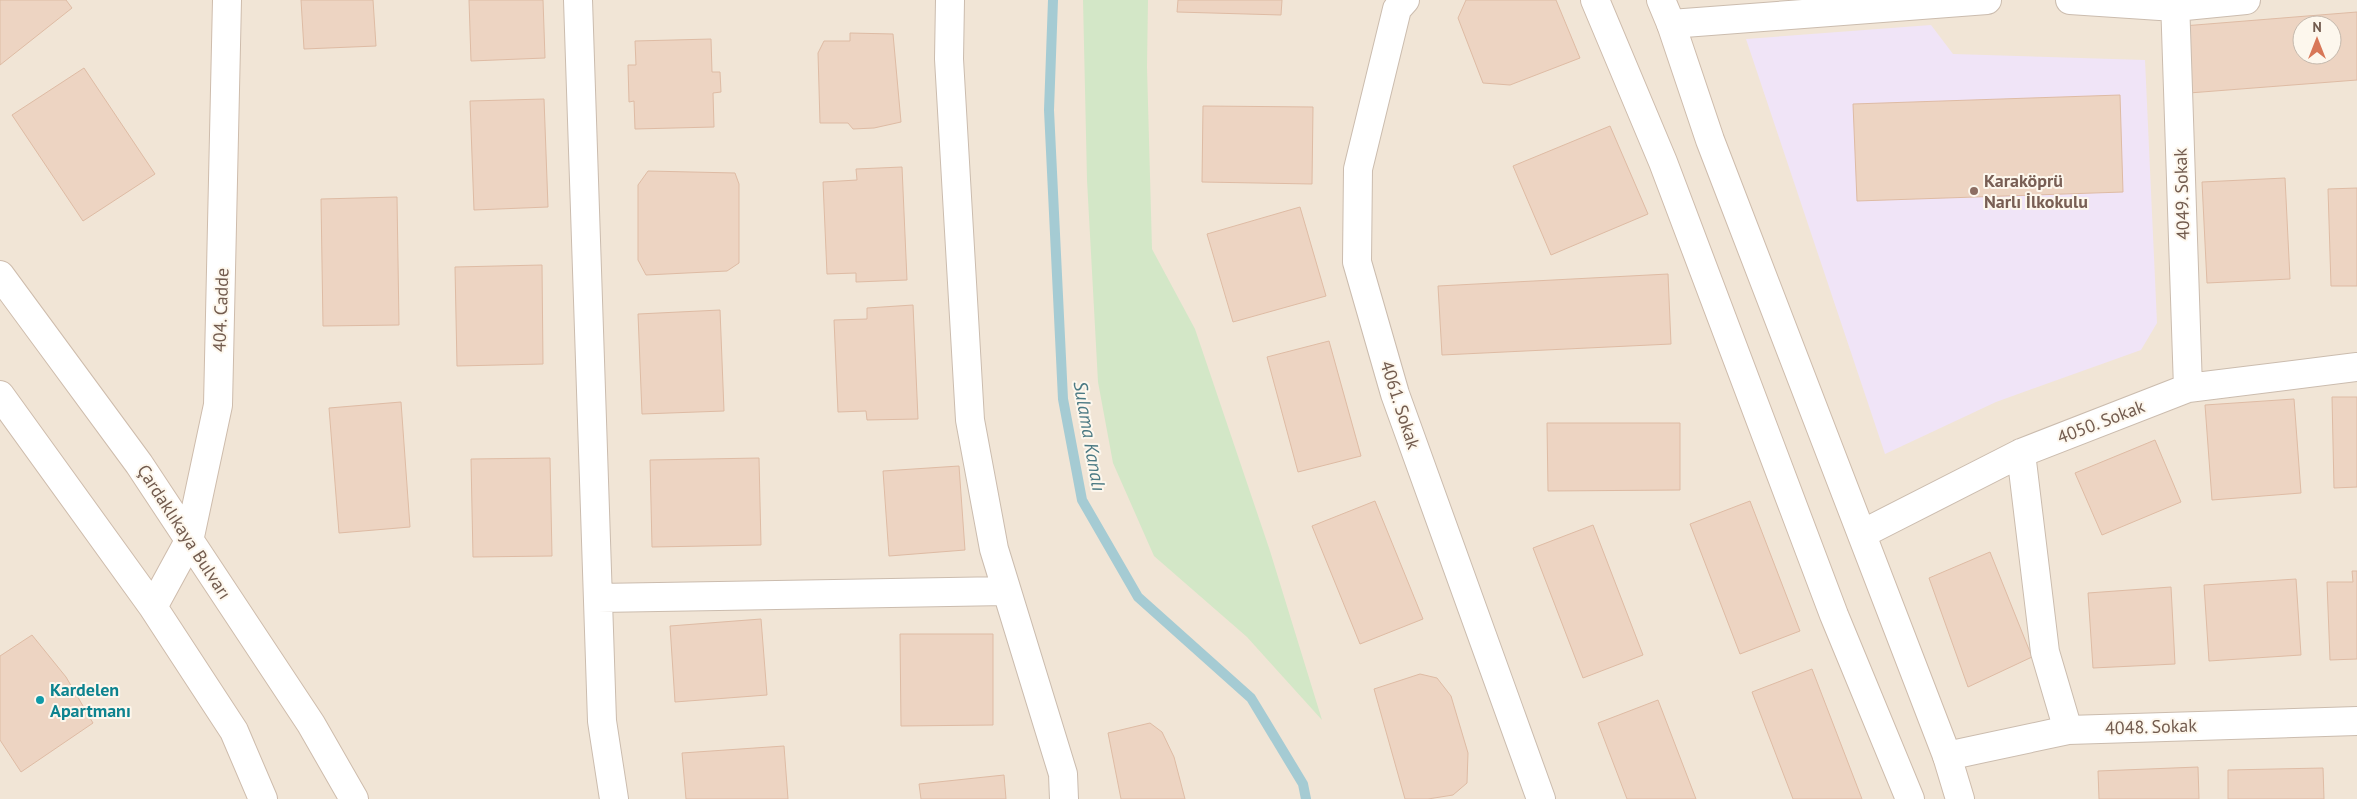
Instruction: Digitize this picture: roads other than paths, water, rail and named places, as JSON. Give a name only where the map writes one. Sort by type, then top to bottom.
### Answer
[{"type":"street","name":"404. Cadde","points":[[153,607],[189,541],[218,406],[227,0]]},
{"type":"street","points":[[578,0],[602,721],[614,799]]},
{"type":"street","points":[[950,0],[949,59],[970,420],[994,549],[1063,774],[1064,799]]},
{"type":"street","name":"4061. Sokak","points":[[1405,0],[1397,8],[1358,169],[1357,262],[1395,394],[1541,799]]},
{"type":"street","points":[[1595,0],[1663,162],[1834,615],[1910,799]]},
{"type":"street","points":[[1960,799],[1947,756],[1710,140],[1666,12],[1987,0]]},
{"type":"street","points":[[2070,0],[2175,4],[2246,0]]},
{"type":"street","name":"4049. Sokak","points":[[2175,4],[2188,388]]},
{"type":"street","name":"Çardaklıkaya Bulvarı","points":[[0,275],[140,464],[311,724],[354,799]]},
{"type":"street","name":"4050. Sokak","points":[[1862,534],[2021,453],[2188,388],[2357,367]]},
{"type":"street","points":[[0,395],[153,607],[234,731],[263,799]]},
{"type":"street","points":[[2021,453],[2045,652],[2068,730]]},
{"type":"street","points":[[598,598],[1006,592]]},
{"type":"street","name":"4048. Sokak","points":[[1947,756],[2068,730],[2357,721]]},
{"type":"waterway","name":"Sulama Kanalı","points":[[1053,0],[1049,110],[1063,399],[1082,500],[1138,597],[1251,698],[1303,784],[1306,799]]},
{"type":"place","name":"Karaköprü Narlı İlkokulu","points":[[1974,191]]},
{"type":"place","name":"Kardelen Apartmanı","points":[[40,700]]}]
